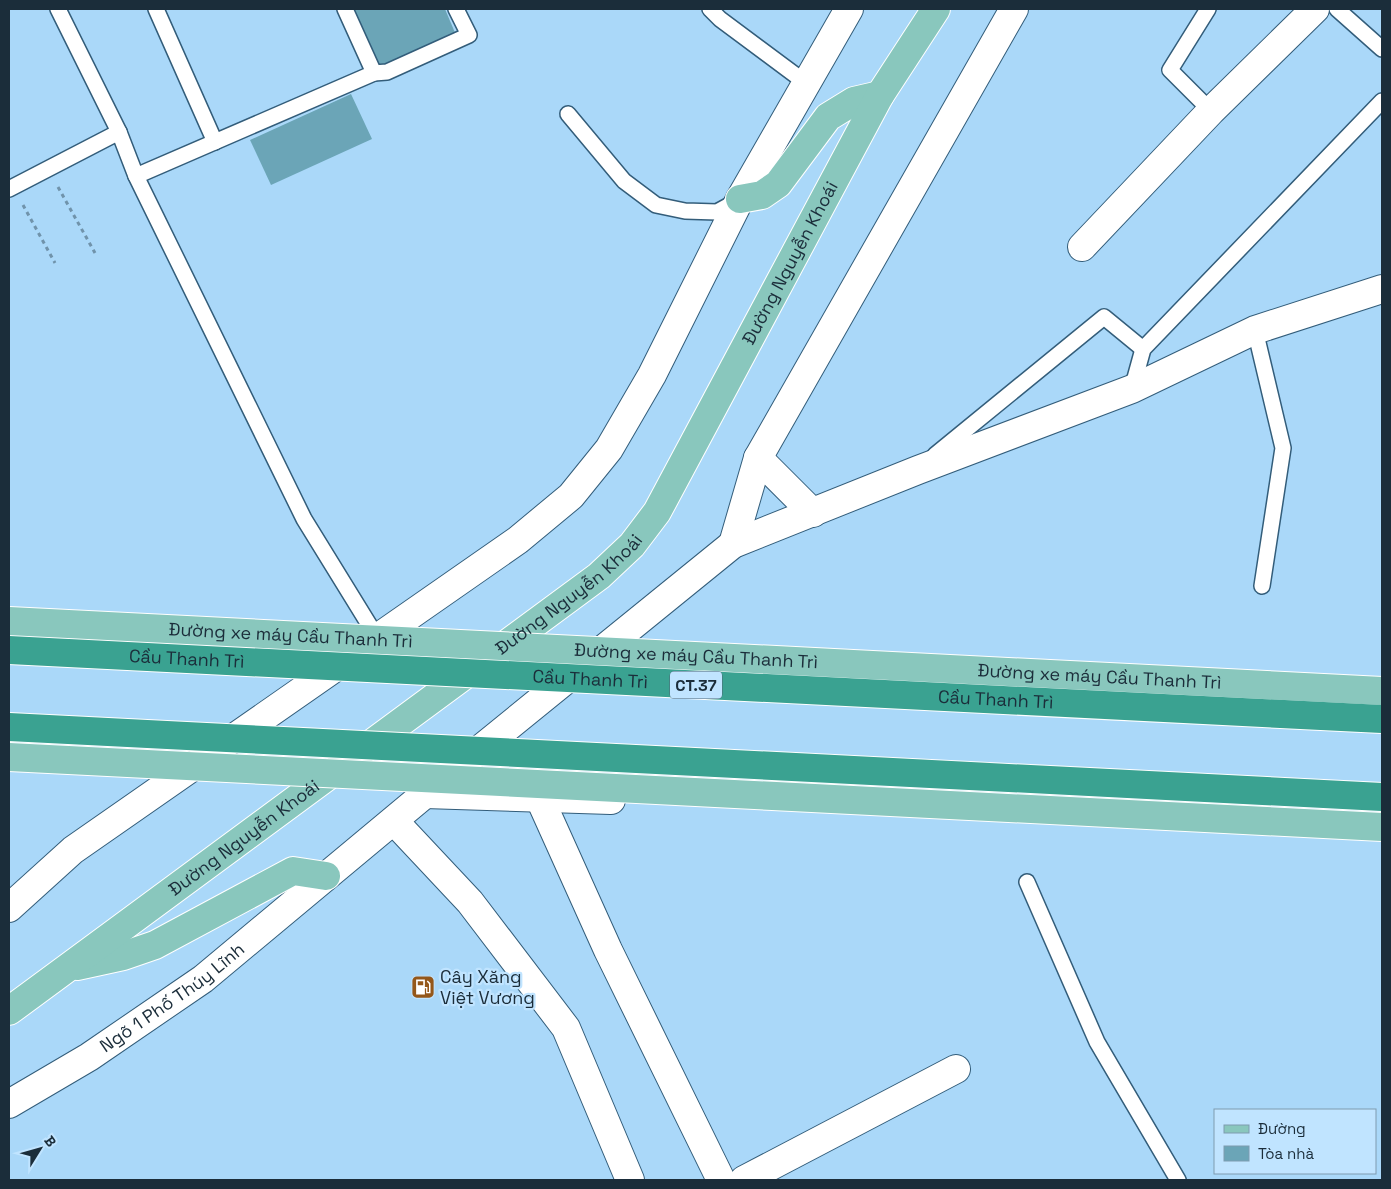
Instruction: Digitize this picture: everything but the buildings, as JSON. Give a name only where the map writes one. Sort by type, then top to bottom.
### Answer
[{"type":"highway","name":"Cầu Thanh Trì","points":[[9,650],[1382,720]]},
{"type":"highway","points":[[9,727],[1382,797]]},
{"type":"main road","name":"Đường Nguyễn Khoái","points":[[9,1011],[599,576],[632,545],[656,512],[880,95],[936,9]]},
{"type":"main road","points":[[740,199],[762,196],[778,184],[828,116],[854,101],[880,95]]},
{"type":"main road","name":"Đường xe máy Cầu Thanh Trì","points":[[9,621],[1382,691]]},
{"type":"main road","points":[[9,757],[1382,828]]},
{"type":"main road","points":[[68,968],[123,956],[155,945],[293,871],[326,876]]},
{"type":"street","points":[[9,908],[73,850],[518,540],[571,496],[609,449],[652,375],[740,199],[849,9]]},
{"type":"street","points":[[733,544],[758,458],[1014,9]]},
{"type":"street","points":[[1082,247],[1211,111],[1315,9]]},
{"type":"street","name":"Ngõ 1 Phố Thúy Lĩnh","points":[[9,1104],[89,1057],[203,979],[425,794],[733,544],[918,470],[1132,389],[1255,330],[1382,289]]},
{"type":"street","points":[[758,458],[813,513]]},
{"type":"street","points":[[425,794],[540,799],[1017,810],[1382,828]]},
{"type":"street","points":[[540,799],[608,950],[721,1180]]},
{"type":"street","points":[[394,821],[470,902],[566,1028],[630,1180]]},
{"type":"street","points":[[744,1180],[956,1069]]},
{"type":"lane","points":[[58,9],[119,132],[136,176],[304,519],[373,631],[380,636]]},
{"type":"lane","points":[[156,9],[215,142]]},
{"type":"lane","points":[[345,9],[374,73]]},
{"type":"lane","points":[[136,176],[374,73],[387,72],[469,35],[456,9]]},
{"type":"lane","points":[[710,9],[720,19],[806,83]]},
{"type":"lane","points":[[1208,9],[1170,70],[1211,111]]},
{"type":"lane","points":[[1337,9],[1382,49]]},
{"type":"lane","points":[[1132,389],[1143,349],[1382,101]]},
{"type":"lane","points":[[568,114],[624,181],[656,205],[686,211],[717,212],[740,199]]},
{"type":"lane","points":[[11,188],[119,132]]},
{"type":"lane","points":[[918,470],[1104,317],[1143,349]]},
{"type":"lane","points":[[1255,330],[1283,448],[1262,586]]},
{"type":"lane","points":[[1027,882],[1097,1042],[1178,1180]]},
{"type":"path","points":[[48,169],[95,253]]},
{"type":"path","points":[[11,188],[55,263]]},
{"type":"place","name":"Cây Xăng Việt Vương","points":[[423,987]]}]
